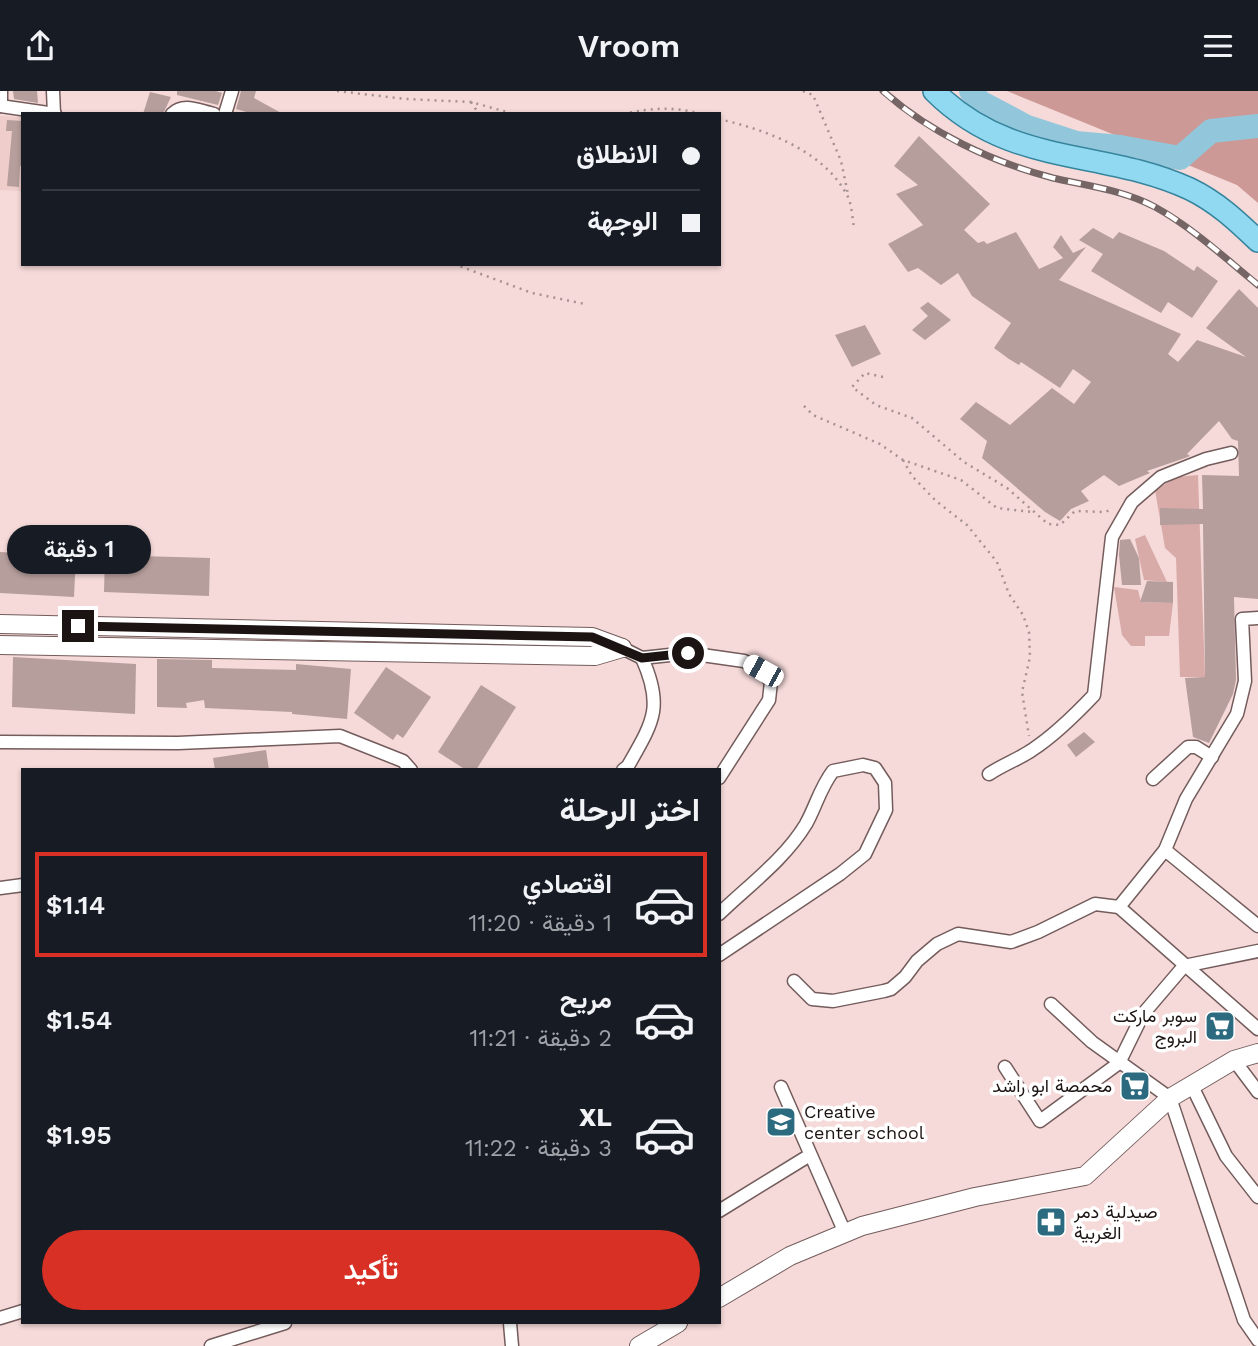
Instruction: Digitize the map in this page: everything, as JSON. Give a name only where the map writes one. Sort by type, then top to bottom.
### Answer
[{"type":"main road","points":[[934,91],[971,121],[1005,139],[1048,152],[1141,173],[1189,189],[1222,209],[1258,241]]},
{"type":"street","points":[[1,91],[0,106],[41,112]]},
{"type":"street","points":[[53,91],[55,112]]},
{"type":"street","points":[[226,112],[232,91]]},
{"type":"street","points":[[174,112],[185,106],[207,112]]},
{"type":"street","points":[[989,775],[1006,762],[1031,751],[1094,695],[1112,537],[1132,502],[1161,477],[1206,459],[1231,453]]},
{"type":"street","points":[[1119,907],[1165,850],[1186,799],[1237,714],[1245,681],[1242,619],[1258,618]]},
{"type":"street","points":[[0,624],[592,637],[642,658],[688,653],[744,660],[763,671],[771,683],[769,700],[721,775]]},
{"type":"street","points":[[0,645],[595,656],[622,648]]},
{"type":"street","points":[[626,768],[649,730],[656,707],[651,680],[642,658]]},
{"type":"street","points":[[0,742],[178,743],[340,736],[403,761],[409,768]]},
{"type":"street","points":[[1153,779],[1188,747],[1196,747],[1212,757]]},
{"type":"street","points":[[721,912],[791,845],[806,823],[822,786],[834,771],[863,765],[875,768],[885,782],[886,810],[865,853],[840,874],[721,954]]},
{"type":"street","points":[[1165,850],[1258,926]]},
{"type":"street","points":[[0,888],[21,885]]},
{"type":"street","points":[[794,981],[812,999],[833,1000],[884,991],[891,989],[905,977],[917,961],[937,944],[958,934],[1011,942],[1095,904],[1119,907],[1258,1029]]},
{"type":"street","points":[[1005,1067],[1040,1121],[1119,1063],[1143,1014],[1184,966],[1258,951]]},
{"type":"street","points":[[1051,1004],[1092,1042],[1170,1098],[1244,1320],[1258,1340]]},
{"type":"street","points":[[721,1297],[790,1256],[862,1226],[975,1197],[1085,1176],[1170,1098],[1234,1060],[1258,1053]]},
{"type":"street","points":[[1234,1060],[1258,1091]]},
{"type":"street","points":[[1191,1084],[1226,1156],[1258,1197]]},
{"type":"street","points":[[781,1087],[845,1233]]},
{"type":"street","points":[[721,1210],[810,1155]]},
{"type":"street","points":[[0,1318],[21,1312]]},
{"type":"street","points":[[211,1346],[282,1324]]},
{"type":"street","points":[[510,1324],[512,1346]]},
{"type":"street","points":[[639,1346],[676,1324]]},
{"type":"path","points":[[337,91],[406,99],[471,102],[507,112]]},
{"type":"path","points":[[803,91],[813,95],[841,161],[854,227]]},
{"type":"path","points":[[471,102],[478,112]]},
{"type":"path","points":[[632,112],[655,107],[695,112]]},
{"type":"path","points":[[721,119],[753,127],[798,148],[825,166],[848,196]]},
{"type":"path","points":[[459,266],[532,293],[585,304]]},
{"type":"path","points":[[883,377],[865,373],[852,387],[876,405],[912,418],[964,462],[1007,488],[1048,524],[1060,526],[1075,511],[1105,512],[1132,502]]},
{"type":"path","points":[[804,406],[813,415],[880,444],[903,460],[961,480],[998,508],[1034,512]]},
{"type":"path","points":[[903,460],[912,476],[936,501],[967,526],[997,562],[1009,594],[1023,615],[1029,632],[1030,657],[1022,692],[1031,751]]},
{"type":"shaded area","points":[[1007,91],[1258,91],[1258,203],[1237,185]]},
{"type":"shaded area","points":[[0,116],[21,117],[21,191],[0,190]]},
{"type":"shaded area","points":[[1198,475],[1205,677],[1180,677],[1176,558],[1165,548],[1155,490],[1177,477]]},
{"type":"shaded area","points":[[1145,535],[1167,582],[1144,580],[1135,539]]},
{"type":"shaded area","points":[[1114,587],[1138,590],[1141,602],[1173,603],[1169,636],[1145,636],[1145,646],[1131,646],[1122,635]]},
{"type":"building","points":[[13,91],[37,91],[38,103],[14,99]]},
{"type":"building","points":[[177,91],[222,93],[218,105],[177,95]]},
{"type":"building","points":[[241,91],[256,91],[254,98],[279,112],[246,112],[236,109]]},
{"type":"building","points":[[150,92],[171,97],[164,112],[144,112]]},
{"type":"building","points":[[7,120],[21,121],[19,187],[7,186],[12,131],[6,131]]},
{"type":"building","points":[[919,136],[990,204],[964,230],[978,243],[984,241],[987,244],[1016,232],[1039,269],[1063,258],[1053,247],[1061,235],[1073,253],[1086,247],[1059,280],[1181,334],[1168,354],[1178,362],[1197,340],[1246,357],[1206,328],[1239,289],[1258,308],[1258,599],[1234,597],[1236,680],[1233,694],[1209,743],[1193,737],[1185,678],[1205,677],[1203,524],[1160,525],[1160,508],[1203,509],[1202,475],[1239,476],[1238,441],[1232,439],[1219,421],[1187,454],[1190,456],[1147,471],[1150,473],[1119,486],[1104,475],[1081,491],[1089,501],[1071,509],[1060,521],[1045,512],[982,458],[987,441],[960,419],[976,402],[1010,425],[1052,388],[1074,404],[1091,382],[1073,369],[1060,388],[1021,362],[1019,365],[1009,359],[994,348],[1011,323],[972,296],[958,273],[941,285],[918,268],[908,272],[888,244],[923,225],[896,194],[918,185],[894,166]]},
{"type":"building","points":[[1093,228],[1113,239],[1119,232],[1164,251],[1194,271],[1197,266],[1218,281],[1192,318],[1168,302],[1161,313],[1091,271],[1103,254],[1079,240]]},
{"type":"building","points":[[928,302],[951,320],[925,340],[912,330],[928,316],[920,308]]},
{"type":"building","points":[[865,325],[881,354],[852,367],[835,335]]},
{"type":"building","points":[[1130,539],[1139,558],[1141,585],[1122,585],[1120,540]]},
{"type":"building","points":[[0,552],[76,556],[74,597],[0,593]]},
{"type":"building","points":[[105,555],[210,558],[209,596],[104,592]]},
{"type":"building","points":[[1147,581],[1173,582],[1173,603],[1140,602]]},
{"type":"building","points":[[13,657],[136,664],[135,714],[12,707]]},
{"type":"building","points":[[157,659],[212,660],[212,668],[296,670],[296,664],[351,669],[347,719],[292,712],[205,708],[204,700],[186,703],[187,708],[157,707]]},
{"type":"building","points":[[386,667],[431,697],[403,738],[397,734],[393,740],[354,713]]},
{"type":"building","points":[[481,685],[516,707],[477,768],[463,768],[438,752]]},
{"type":"building","points":[[1084,732],[1095,742],[1076,757],[1067,745]]},
{"type":"building","points":[[266,750],[269,768],[215,768],[213,758]]},
{"type":"waterway","points":[[971,91],[980,102],[1027,127],[1076,143],[1120,147],[1180,158],[1211,131],[1258,126]]},
{"type":"railway","points":[[883,91],[941,133],[985,155],[1053,178],[1118,192],[1155,207],[1196,234],[1258,285]]},
{"type":"place","name":"سوبر ماركت البروج","points":[[1220,1026]]},
{"type":"place","name":"محمصة ابو راشد","points":[[1135,1086]]},
{"type":"place","name":"Creative center school","points":[[781,1122]]},
{"type":"place","name":"صيدلية دمر الغربية","points":[[1051,1222]]},
{"type":"route","points":[[78,626],[592,637],[642,658],[688,653]]}]
